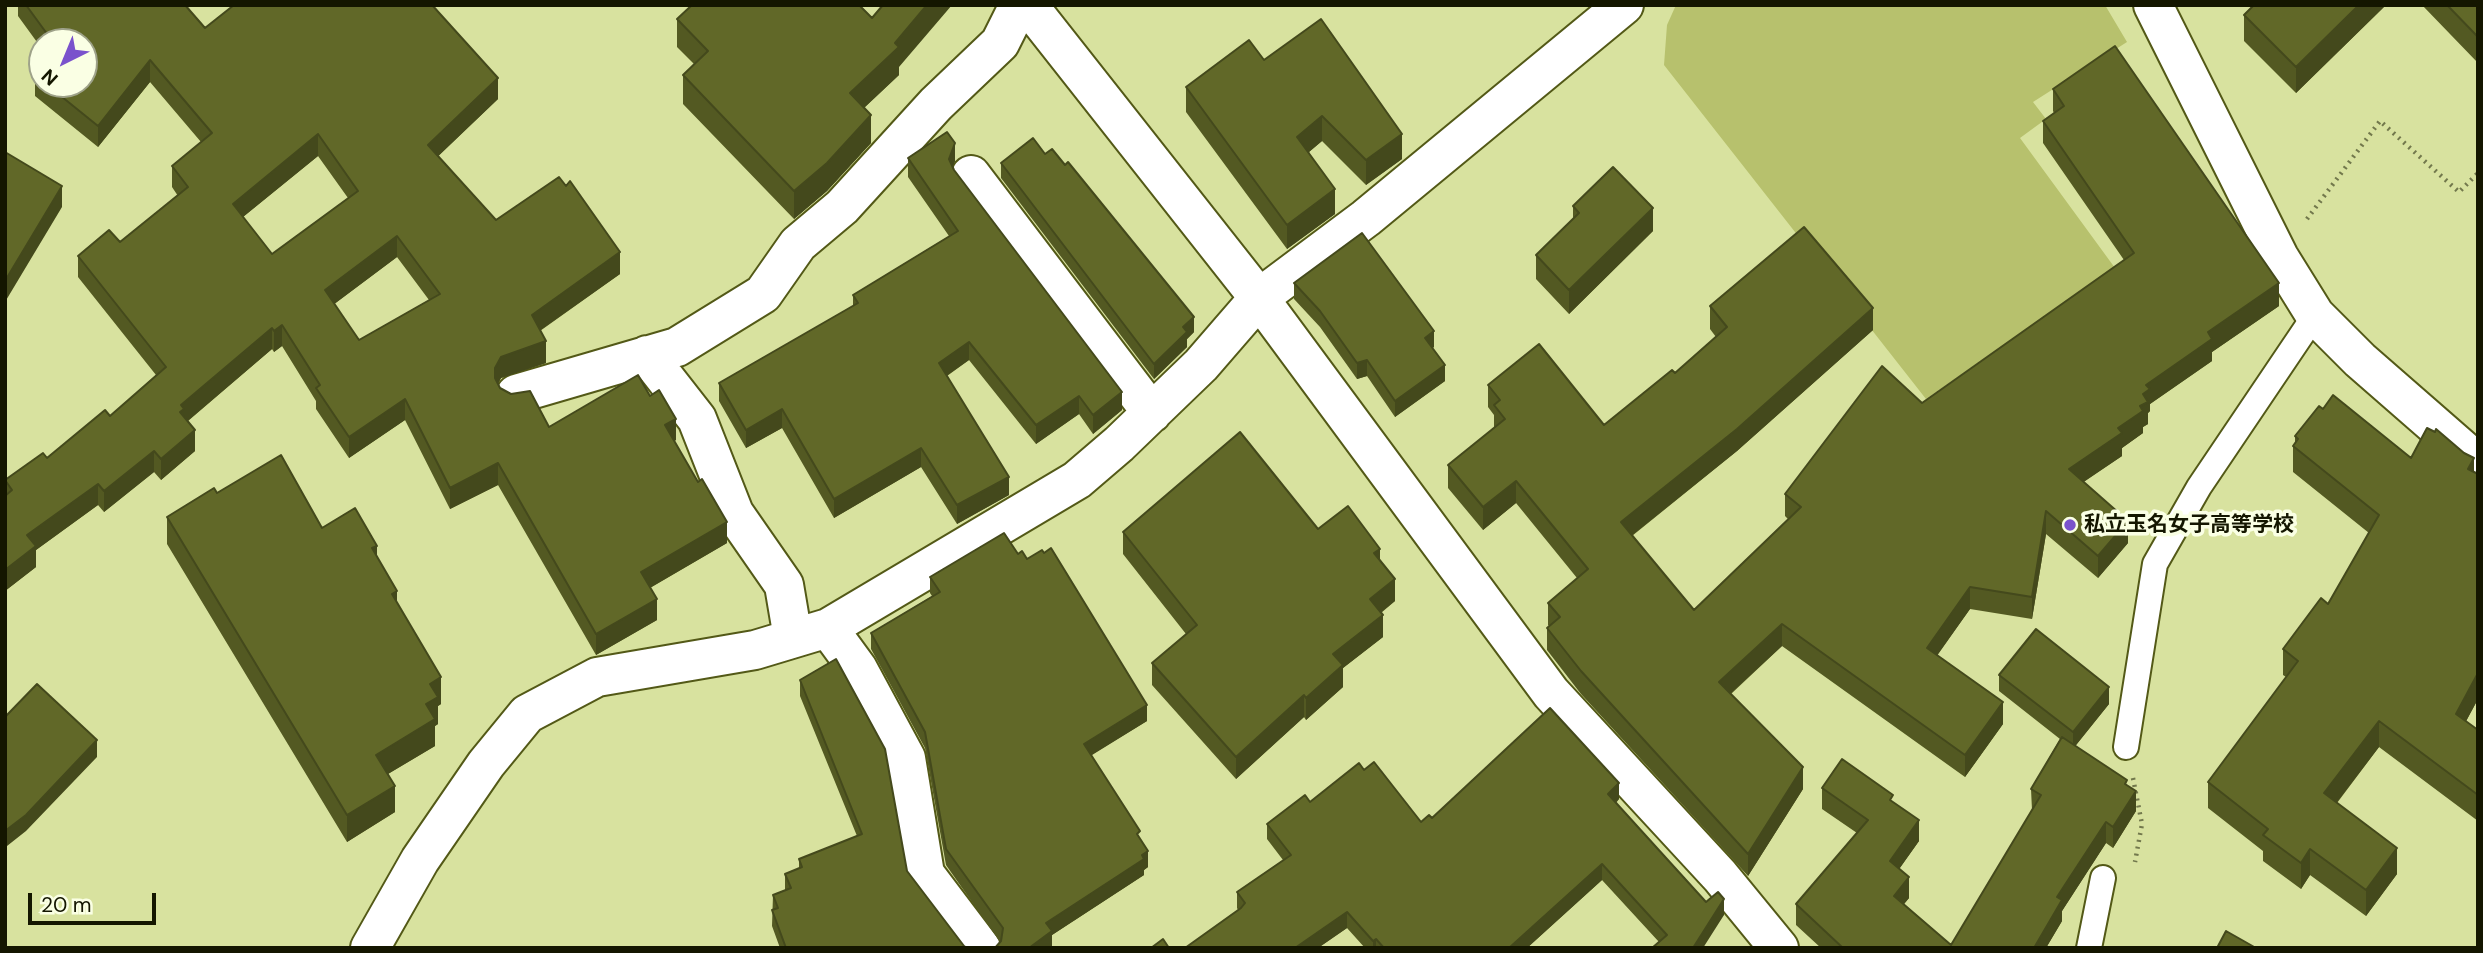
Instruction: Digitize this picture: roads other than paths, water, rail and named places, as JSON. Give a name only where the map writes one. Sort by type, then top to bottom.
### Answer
[{"type":"street","points":[[516,394],[677,346],[763,293],[798,244],[842,207],[927,114],[1000,43],[1020,5]]},
{"type":"street","points":[[1028,5],[1259,298],[1551,693],[1720,876],[1779,948]]},
{"type":"street","points":[[370,948],[420,860],[486,764],[527,714],[597,677],[755,650],[810,633],[1077,480],[1201,365],[1259,298],[1366,218],[1624,5]]},
{"type":"street","points":[[2153,5],[2279,257],[2315,315],[2360,360],[2478,463]]},
{"type":"street","points":[[971,175],[1152,413]]},
{"type":"street","points":[[647,355],[697,419],[734,513],[784,585],[810,633],[858,669],[906,758],[925,874],[981,948]]},
{"type":"lane","points":[[2126,747],[2155,564],[2199,487],[2315,315]]},
{"type":"lane","points":[[2089,948],[2103,878]]},
{"type":"place","name":"私立玉名女子高等学校","points":[[2070,525]]}]
